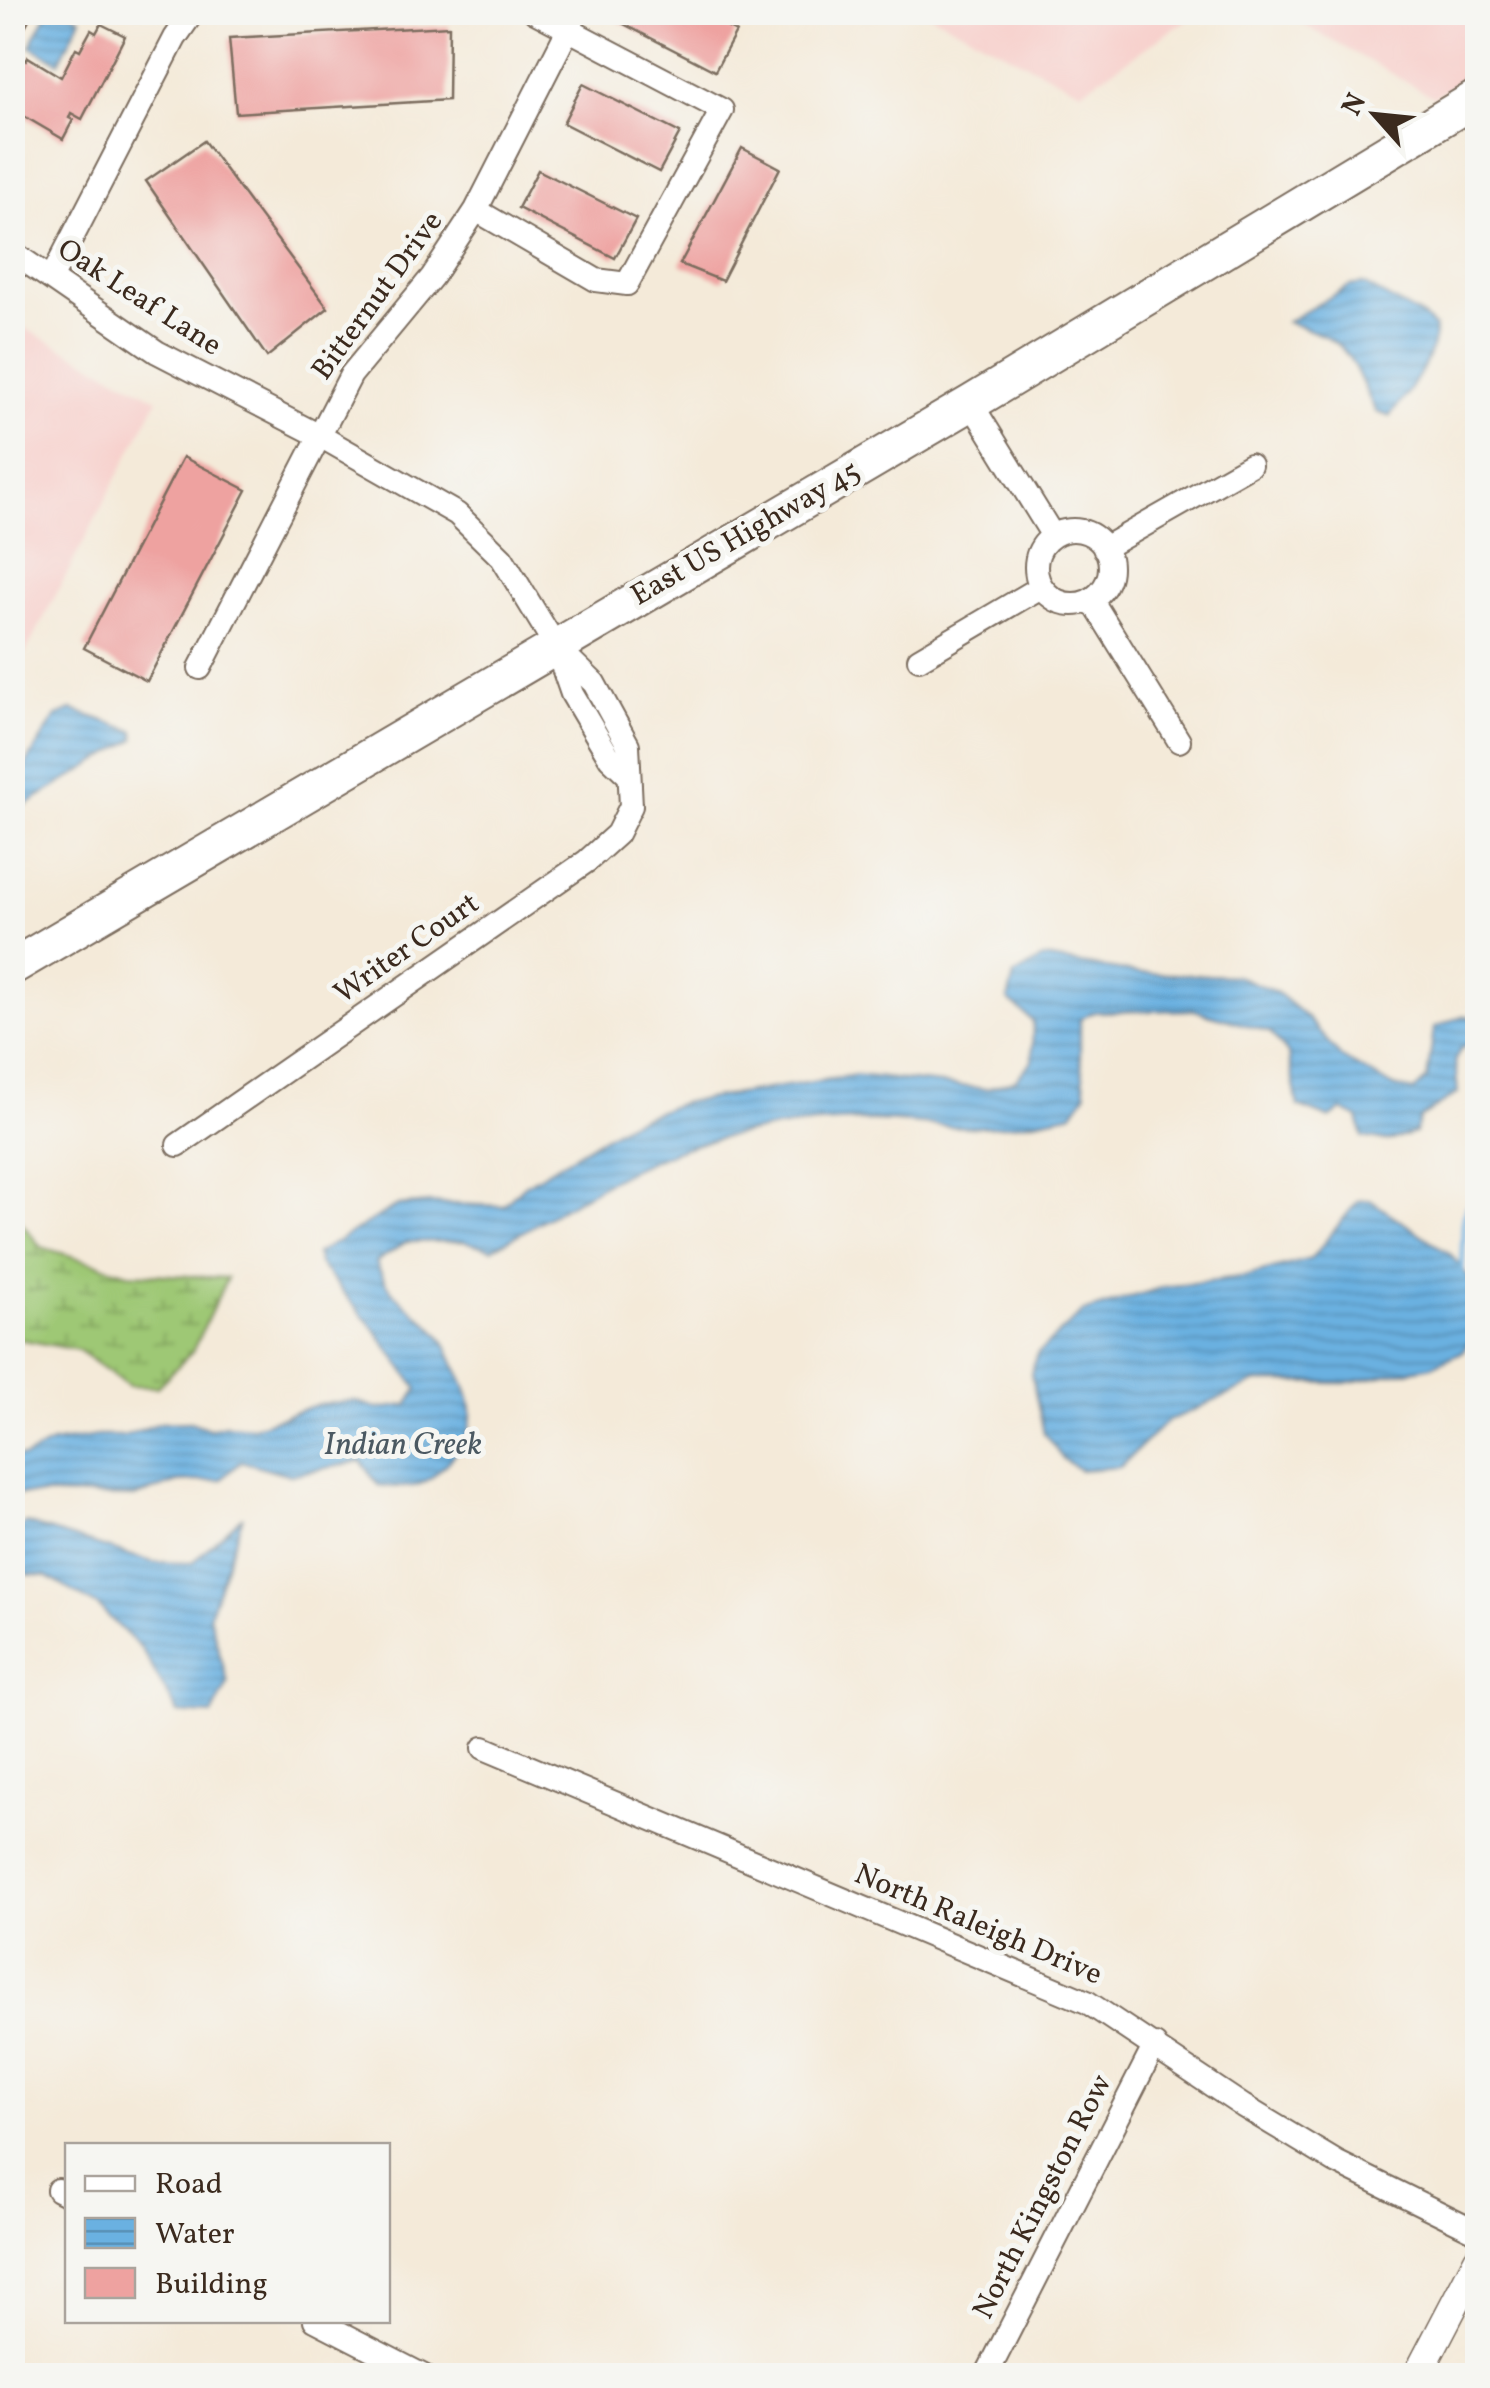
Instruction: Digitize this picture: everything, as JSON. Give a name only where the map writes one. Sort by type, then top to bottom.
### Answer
[{"type":"main road","name":"East US Highway 45","points":[[12,968],[971,403],[1478,97]]},
{"type":"street","points":[[52,277],[175,38],[193,12]]},
{"type":"street","points":[[476,210],[596,280],[627,284],[722,110],[573,21],[534,12]]},
{"type":"street","name":"Bitternut Drive","points":[[200,668],[351,375],[432,277],[476,210],[573,21]]},
{"type":"street","name":"Oak Leaf Lane","points":[[12,252],[156,352],[320,436],[457,514],[502,558],[555,645]]},
{"type":"street","points":[[971,403],[1054,536]]},
{"type":"street","points":[[1104,548],[1250,465]]},
{"type":"street","points":[[1076,530],[1087,533],[1104,548],[1110,573],[1105,585],[1091,599],[1074,604],[1061,602],[1041,587],[1036,564],[1044,543],[1054,536],[1076,530]]},
{"type":"street","points":[[919,659],[1041,587]]},
{"type":"street","points":[[1091,599],[1179,742]]},
{"type":"street","name":"Writer Court","points":[[178,1145],[586,861],[617,834],[631,806],[628,775],[610,758],[572,694],[555,645]]},
{"type":"street","name":"North Raleigh Drive","points":[[484,1748],[1087,2002],[1243,2106],[1336,2162],[1478,2232]]},
{"type":"street","name":"North Kingston Row","points":[[986,2376],[1154,2045]]},
{"type":"street","points":[[1417,2376],[1478,2260]]},
{"type":"street","points":[[321,2323],[424,2376]]},
{"type":"shaded area","points":[[927,13],[1197,13],[1081,91]]},
{"type":"shaded area","points":[[1282,13],[1477,13],[1477,70],[1434,97]]},
{"type":"shaded area","points":[[13,322],[158,399],[13,677]]},
{"type":"green space","points":[[12,1211],[41,1247],[128,1273],[227,1278],[192,1352],[157,1387],[129,1386],[78,1350],[13,1338]]},
{"type":"water","points":[[48,12],[71,13],[81,18],[59,62],[30,46]]},
{"type":"water","points":[[1363,284],[1434,327],[1426,362],[1389,416],[1376,412],[1346,353],[1326,337],[1287,322],[1350,286]]},
{"type":"water","points":[[72,710],[134,731],[135,739],[13,812],[13,785],[56,716]]},
{"type":"water","name":"Indian Creek","points":[[1043,958],[1137,973],[1237,976],[1276,992],[1307,1018],[1342,1058],[1394,1087],[1414,1091],[1427,1079],[1434,1028],[1462,1016],[1477,1018],[1477,1042],[1461,1048],[1455,1060],[1458,1093],[1420,1118],[1415,1133],[1388,1141],[1363,1137],[1358,1118],[1342,1110],[1329,1118],[1298,1106],[1288,1054],[1270,1032],[1194,1010],[1094,1012],[1080,1019],[1080,1057],[1086,1094],[1073,1113],[987,1127],[849,1121],[735,1135],[686,1147],[628,1171],[492,1249],[463,1241],[406,1242],[376,1262],[394,1293],[442,1338],[470,1401],[470,1423],[461,1445],[435,1475],[420,1484],[378,1485],[361,1461],[290,1475],[241,1461],[221,1480],[178,1482],[134,1497],[13,1494],[13,1456],[25,1457],[52,1443],[124,1436],[160,1423],[190,1422],[210,1429],[225,1425],[253,1427],[319,1404],[355,1401],[379,1409],[408,1405],[418,1389],[376,1331],[319,1264],[316,1254],[397,1206],[503,1206],[523,1186],[629,1122],[681,1103],[856,1075],[987,1089],[1015,1080],[1032,1061],[1033,1021],[1008,1000],[1014,976]]},
{"type":"water","points":[[1370,1200],[1450,1254],[1477,1288],[1477,1333],[1462,1352],[1432,1366],[1345,1383],[1257,1382],[1166,1422],[1120,1467],[1080,1470],[1063,1459],[1044,1433],[1031,1374],[1037,1354],[1083,1312],[1164,1287],[1247,1276],[1311,1259],[1358,1201]]},
{"type":"water","points":[[243,1516],[209,1615],[228,1683],[212,1715],[178,1713],[141,1648],[99,1607],[46,1576],[13,1573],[13,1533],[25,1523],[152,1562],[192,1563]]},
{"type":"building","points":[[12,12],[33,12],[12,51]]},
{"type":"building","points":[[623,12],[698,12],[736,32],[715,71],[618,21]]},
{"type":"building","points":[[101,24],[125,36],[82,119],[71,113],[69,118],[73,120],[63,139],[22,115],[17,125],[12,123],[12,53],[26,60],[28,57],[61,77],[76,48],[80,50],[91,30],[96,33]]},
{"type":"building","points":[[449,26],[448,100],[236,113],[229,38]]},
{"type":"building","points":[[583,84],[680,133],[659,172],[563,123]]},
{"type":"building","points":[[204,141],[328,308],[267,357],[146,181]]},
{"type":"building","points":[[742,148],[780,168],[722,281],[680,264]]},
{"type":"building","points":[[538,170],[636,219],[615,258],[518,208]]},
{"type":"building","points":[[183,457],[247,490],[147,681],[84,648]]},
{"type":"waterway","points":[[1462,1268],[1464,1215],[1478,1189]]}]
